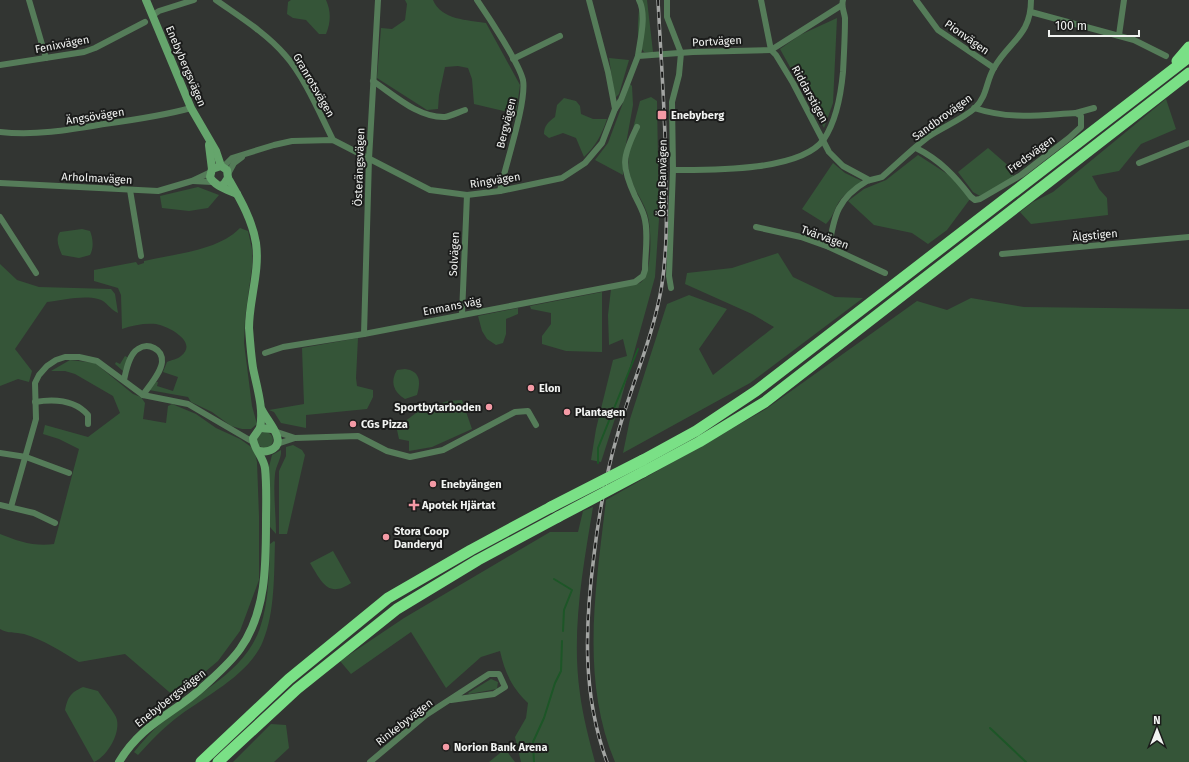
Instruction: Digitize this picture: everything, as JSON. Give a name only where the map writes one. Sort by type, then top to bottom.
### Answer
[{"type":"highway","points":[[1162,78],[1189,48]]},
{"type":"highway","points":[[201,762],[289,679],[388,598],[471,550],[696,431],[756,391],[1189,57]]},
{"type":"highway","points":[[218,762],[297,689],[397,609],[478,560],[699,442],[765,402],[1189,73]]},
{"type":"main road","name":"Enebybergsvägen","points":[[146,0],[191,108],[207,139],[216,151],[222,166]]},
{"type":"main road","name":"Enebybergsvägen","points":[[207,139],[211,154],[211,170]]},
{"type":"main road","points":[[237,194],[212,182],[210,177],[211,170],[222,166],[237,194],[252,227],[256,245],[256,276],[249,328],[253,366],[261,410],[277,436],[277,444]]},
{"type":"main road","points":[[220,186],[224,184],[228,176]]},
{"type":"main road","points":[[261,410],[256,435],[273,430]]},
{"type":"main road","name":"Enebybergsvägen","points":[[256,435],[259,451],[265,467]]},
{"type":"main road","name":"Enebybergsvägen","points":[[118,762],[141,734],[157,720],[198,692],[225,668],[241,648],[251,629],[264,582],[266,543],[265,467],[270,452],[277,444]]},
{"type":"main road","points":[[259,451],[270,452]]},
{"type":"street","points":[[29,0],[46,58]]},
{"type":"street","points":[[153,15],[159,11],[194,0]]},
{"type":"street","name":"Granrotsvägen","points":[[216,0],[256,28],[286,56],[298,74],[333,140]]},
{"type":"street","name":"Österängsvägen","points":[[364,334],[369,159],[378,0]]},
{"type":"street","name":"Bergvägen","points":[[477,0],[513,59],[523,80],[523,97],[500,191]]},
{"type":"street","points":[[589,0],[608,72],[615,109]]},
{"type":"street","points":[[615,109],[621,100],[638,56],[642,18],[642,4],[639,0]]},
{"type":"street","name":"Östra Banvägen","points":[[667,0],[666,17],[681,53],[679,75],[672,102],[669,276],[671,288]]},
{"type":"street","name":"Riddarstigen","points":[[761,0],[771,50],[776,55],[787,73],[829,152],[837,161],[869,180]]},
{"type":"street","name":"Pionvägen","points":[[916,0],[938,30],[994,68]]},
{"type":"street","name":"Sandbrovägen","points":[[829,247],[836,214],[841,202],[850,193],[869,180],[882,177],[928,137],[974,108],[982,100],[994,68],[1020,36],[1030,12],[1030,0]]},
{"type":"street","points":[[1119,35],[1124,0]]},
{"type":"street","points":[[672,170],[743,169],[763,166],[799,155],[815,147],[823,140],[836,109],[842,81],[845,16],[843,2],[771,50]]},
{"type":"street","points":[[1030,12],[1119,35],[1134,40],[1166,56]]},
{"type":"street","name":"Fenixvägen","points":[[0,65],[46,58],[95,48],[145,22]]},
{"type":"street","points":[[513,59],[560,36]]},
{"type":"street","name":"Portvägen","points":[[638,56],[771,50]]},
{"type":"street","points":[[373,81],[416,110],[430,116],[446,117],[465,110]]},
{"type":"street","name":"Ängsövägen","points":[[0,132],[29,134],[50,133],[166,115],[191,108]]},
{"type":"street","points":[[974,108],[1001,116],[1016,117],[1076,113],[1094,108]]},
{"type":"street","name":"Ringvägen","points":[[222,166],[232,158],[243,156],[274,145],[292,141],[333,140],[430,190],[468,195],[500,191],[562,178],[585,163],[602,143],[615,109]]},
{"type":"street","name":"Fredsvägen","points":[[916,148],[945,166],[975,200],[992,194],[1021,175],[1081,128],[1081,116],[1076,113]]},
{"type":"street","name":"Enmans väg","points":[[265,353],[283,347],[364,334],[635,282],[642,276],[644,270],[646,230],[644,216],[626,176],[625,167],[628,145],[637,127]]},
{"type":"street","points":[[1139,163],[1189,143]]},
{"type":"street","name":"Ringvägen","points":[[228,176],[234,163],[243,156]]},
{"type":"street","name":"Arholmavägen","points":[[0,183],[158,191],[192,181],[211,170]]},
{"type":"street","name":"Arholmavägen","points":[[192,181],[212,182]]},
{"type":"street","points":[[130,190],[141,256]]},
{"type":"street","name":"Solvägen","points":[[462,314],[468,195]]},
{"type":"street","points":[[0,217],[36,273]]},
{"type":"street","name":"Tvärvägen","points":[[756,227],[829,247],[886,274]]},
{"type":"street","name":"Älgstigen","points":[[1002,254],[1189,237]]},
{"type":"street","points":[[124,380],[131,358],[137,349],[145,346],[152,346],[159,351],[162,362],[143,395]]},
{"type":"street","points":[[11,507],[36,419],[35,383],[39,375],[56,360],[65,357],[79,357],[97,361],[143,395],[188,404],[237,432],[256,435]]},
{"type":"street","points":[[35,402],[54,400],[79,406],[88,415],[88,424]]},
{"type":"street","points":[[277,444],[295,438],[358,436],[387,451],[410,457],[443,450],[516,412],[528,411],[536,424]]},
{"type":"street","points":[[273,430],[295,438]]},
{"type":"street","points":[[0,453],[26,457],[69,473]]},
{"type":"street","points":[[0,505],[34,513],[55,523]]},
{"type":"street","name":"Rinkebyvägen","points":[[370,762],[426,715],[489,674],[499,674],[503,681],[505,688],[501,692],[451,700]]},
{"type":"green space","points":[[291,0],[326,0],[330,17],[326,34],[319,34],[306,20],[293,18],[287,14],[288,2]]},
{"type":"green space","points":[[405,0],[433,0],[442,12],[463,20],[486,23],[520,85],[516,114],[474,104],[472,79],[468,68],[458,66],[445,67],[439,95],[438,109],[427,110],[377,78],[381,28],[392,29],[405,20],[407,4]]},
{"type":"green space","points":[[640,0],[647,0],[653,52],[644,52],[639,41],[638,27]]},
{"type":"green space","points":[[837,18],[833,103],[824,128],[780,49],[800,35]]},
{"type":"green space","points":[[609,58],[629,60],[619,94],[615,98]]},
{"type":"green space","points":[[630,84],[632,86],[633,105],[624,155],[623,175],[595,160],[608,143]]},
{"type":"green space","points":[[651,97],[657,101],[659,219],[655,277],[620,403],[601,462],[591,460],[596,429],[613,360],[627,356],[623,339],[609,345],[608,315],[611,289],[640,283],[647,271],[649,261],[649,220],[630,176],[628,162],[632,135],[640,101]]},
{"type":"green space","points":[[564,98],[576,101],[580,106],[581,114],[593,119],[607,119],[598,140],[584,157],[576,138],[563,133],[549,138],[544,134],[547,124],[555,117],[557,105]]},
{"type":"green space","points":[[1166,99],[1176,129],[1141,144],[1119,171],[1092,176],[1099,189],[1107,198],[1108,215],[1031,224],[1020,212],[1033,202],[1053,192]]},
{"type":"green space","points":[[988,148],[1011,168],[1014,178],[980,196],[973,192],[958,172]]},
{"type":"green space","points":[[918,155],[952,177],[970,199],[947,230],[928,244],[912,233],[874,225],[848,201],[864,189],[886,180]]},
{"type":"green space","points":[[833,163],[845,173],[862,181],[841,199],[831,218],[826,224],[802,209]]},
{"type":"green space","points":[[198,187],[219,195],[208,208],[189,211],[162,208],[160,196]]},
{"type":"green space","points":[[240,228],[248,231],[252,249],[252,267],[245,318],[244,343],[252,406],[257,424],[251,429],[242,429],[231,426],[212,412],[191,402],[188,397],[149,390],[156,382],[158,382],[157,386],[173,391],[178,377],[163,372],[167,362],[180,357],[186,351],[184,340],[174,331],[156,324],[130,326],[122,329],[121,295],[118,288],[94,281],[94,270],[136,262],[138,265],[144,263],[144,261],[182,254],[208,247],[231,236]]},
{"type":"green space","points":[[82,229],[90,231],[91,234],[93,246],[90,255],[79,258],[62,255],[58,241],[60,232]]},
{"type":"green space","points":[[778,253],[793,277],[835,297],[863,298],[750,383],[623,453],[630,419],[667,304],[689,295],[727,309],[699,349],[713,375],[774,327],[752,314],[685,284],[687,273],[732,268]]},
{"type":"green space","points":[[0,264],[17,280],[39,287],[111,289],[115,294],[118,313],[101,300],[92,298],[73,298],[47,302],[15,349],[32,371],[29,382],[18,379],[0,386]]},
{"type":"green space","points":[[602,292],[602,352],[566,351],[542,344],[542,336],[551,324],[551,313],[531,309],[530,306]]},
{"type":"green space","points":[[971,298],[1024,307],[1189,309],[1189,762],[615,762],[604,730],[597,698],[594,665],[595,599],[606,500],[766,409],[917,301],[947,310]]},
{"type":"green space","points":[[518,308],[518,314],[506,319],[506,334],[503,343],[496,345],[487,339],[482,331],[478,316]]},
{"type":"green space","points":[[358,338],[357,386],[373,390],[373,397],[367,409],[306,415],[306,428],[281,423],[274,412],[269,410],[304,404],[302,348]]},
{"type":"green space","points":[[125,356],[129,358],[123,371],[115,364],[116,362],[120,364]]},
{"type":"green space","points":[[70,360],[95,363],[133,394],[141,397],[145,403],[143,419],[166,423],[168,406],[172,404],[196,414],[216,428],[240,439],[254,449],[257,462],[259,580],[240,631],[218,661],[175,697],[125,654],[79,662],[53,646],[39,640],[24,634],[3,631],[0,629],[0,534],[26,543],[40,545],[54,544],[79,449],[59,439],[43,434],[45,425],[88,437],[120,413],[113,396],[75,374],[65,371],[51,371]]},
{"type":"green space","points":[[405,369],[416,374],[419,385],[417,395],[405,399],[395,390],[393,382],[397,370]]},
{"type":"green space","points":[[462,400],[472,429],[432,447],[409,451],[409,441],[399,439],[397,430],[400,425],[420,410],[448,401]]},
{"type":"green space","points":[[265,432],[271,434],[273,440],[271,446],[265,448],[259,446],[257,440],[259,434]]},
{"type":"green space","points":[[293,445],[302,450],[305,455],[287,534],[279,534],[279,471],[286,456],[286,447]]},
{"type":"green space","points":[[281,450],[281,456],[274,481],[276,534],[270,527],[269,467],[272,455]]},
{"type":"green space","points":[[593,507],[579,600],[577,647],[581,703],[595,762],[521,762],[515,737],[526,718],[528,703],[513,686],[504,666],[500,651],[481,657],[446,688],[411,632],[351,674],[340,661],[404,618],[550,532],[578,532],[583,511]]},
{"type":"green space","points":[[274,541],[272,606],[267,630],[256,653],[247,665],[236,675],[175,719],[138,755],[134,752],[157,726],[174,712],[217,682],[243,658],[253,644],[263,618],[268,586],[270,544]]},
{"type":"green space","points":[[333,551],[351,583],[336,589],[326,586],[310,563]]},
{"type":"green space","points":[[491,679],[498,682],[497,689],[468,693]]},
{"type":"green space","points":[[83,687],[98,691],[115,715],[117,723],[115,736],[109,749],[94,762],[65,710],[70,696],[75,691]]},
{"type":"green space","points":[[271,724],[286,725],[289,748],[274,762],[233,762]]},
{"type":"green space","points":[[505,749],[515,762],[489,762]]},
{"type":"waterway","points":[[598,463],[598,448],[638,349]]},
{"type":"waterway","points":[[554,579],[572,590],[564,610],[563,631]]},
{"type":"waterway","points":[[534,762],[533,742],[544,718],[555,683],[561,671],[562,641]]},
{"type":"waterway","points":[[990,728],[1026,762]]},
{"type":"railway","points":[[607,762],[593,711],[588,659],[589,607],[596,539],[606,478],[624,414],[654,322],[664,271],[666,233],[666,160],[658,0]]},
{"type":"place","name":"Enebyberg","points":[[662,115]]},
{"type":"place","name":"Elon","points":[[531,388]]},
{"type":"place","name":"Sportbytarboden","points":[[489,407]]},
{"type":"place","name":"Plantagen","points":[[567,412]]},
{"type":"place","name":"CGs Pizza","points":[[353,424]]},
{"type":"place","name":"Enebyängen","points":[[433,484]]},
{"type":"place","name":"Apotek Hjärtat","points":[[414,505]]},
{"type":"place","name":"Stora Coop Danderyd","points":[[386,537]]},
{"type":"place","name":"Norion Bank Arena","points":[[446,747]]}]
